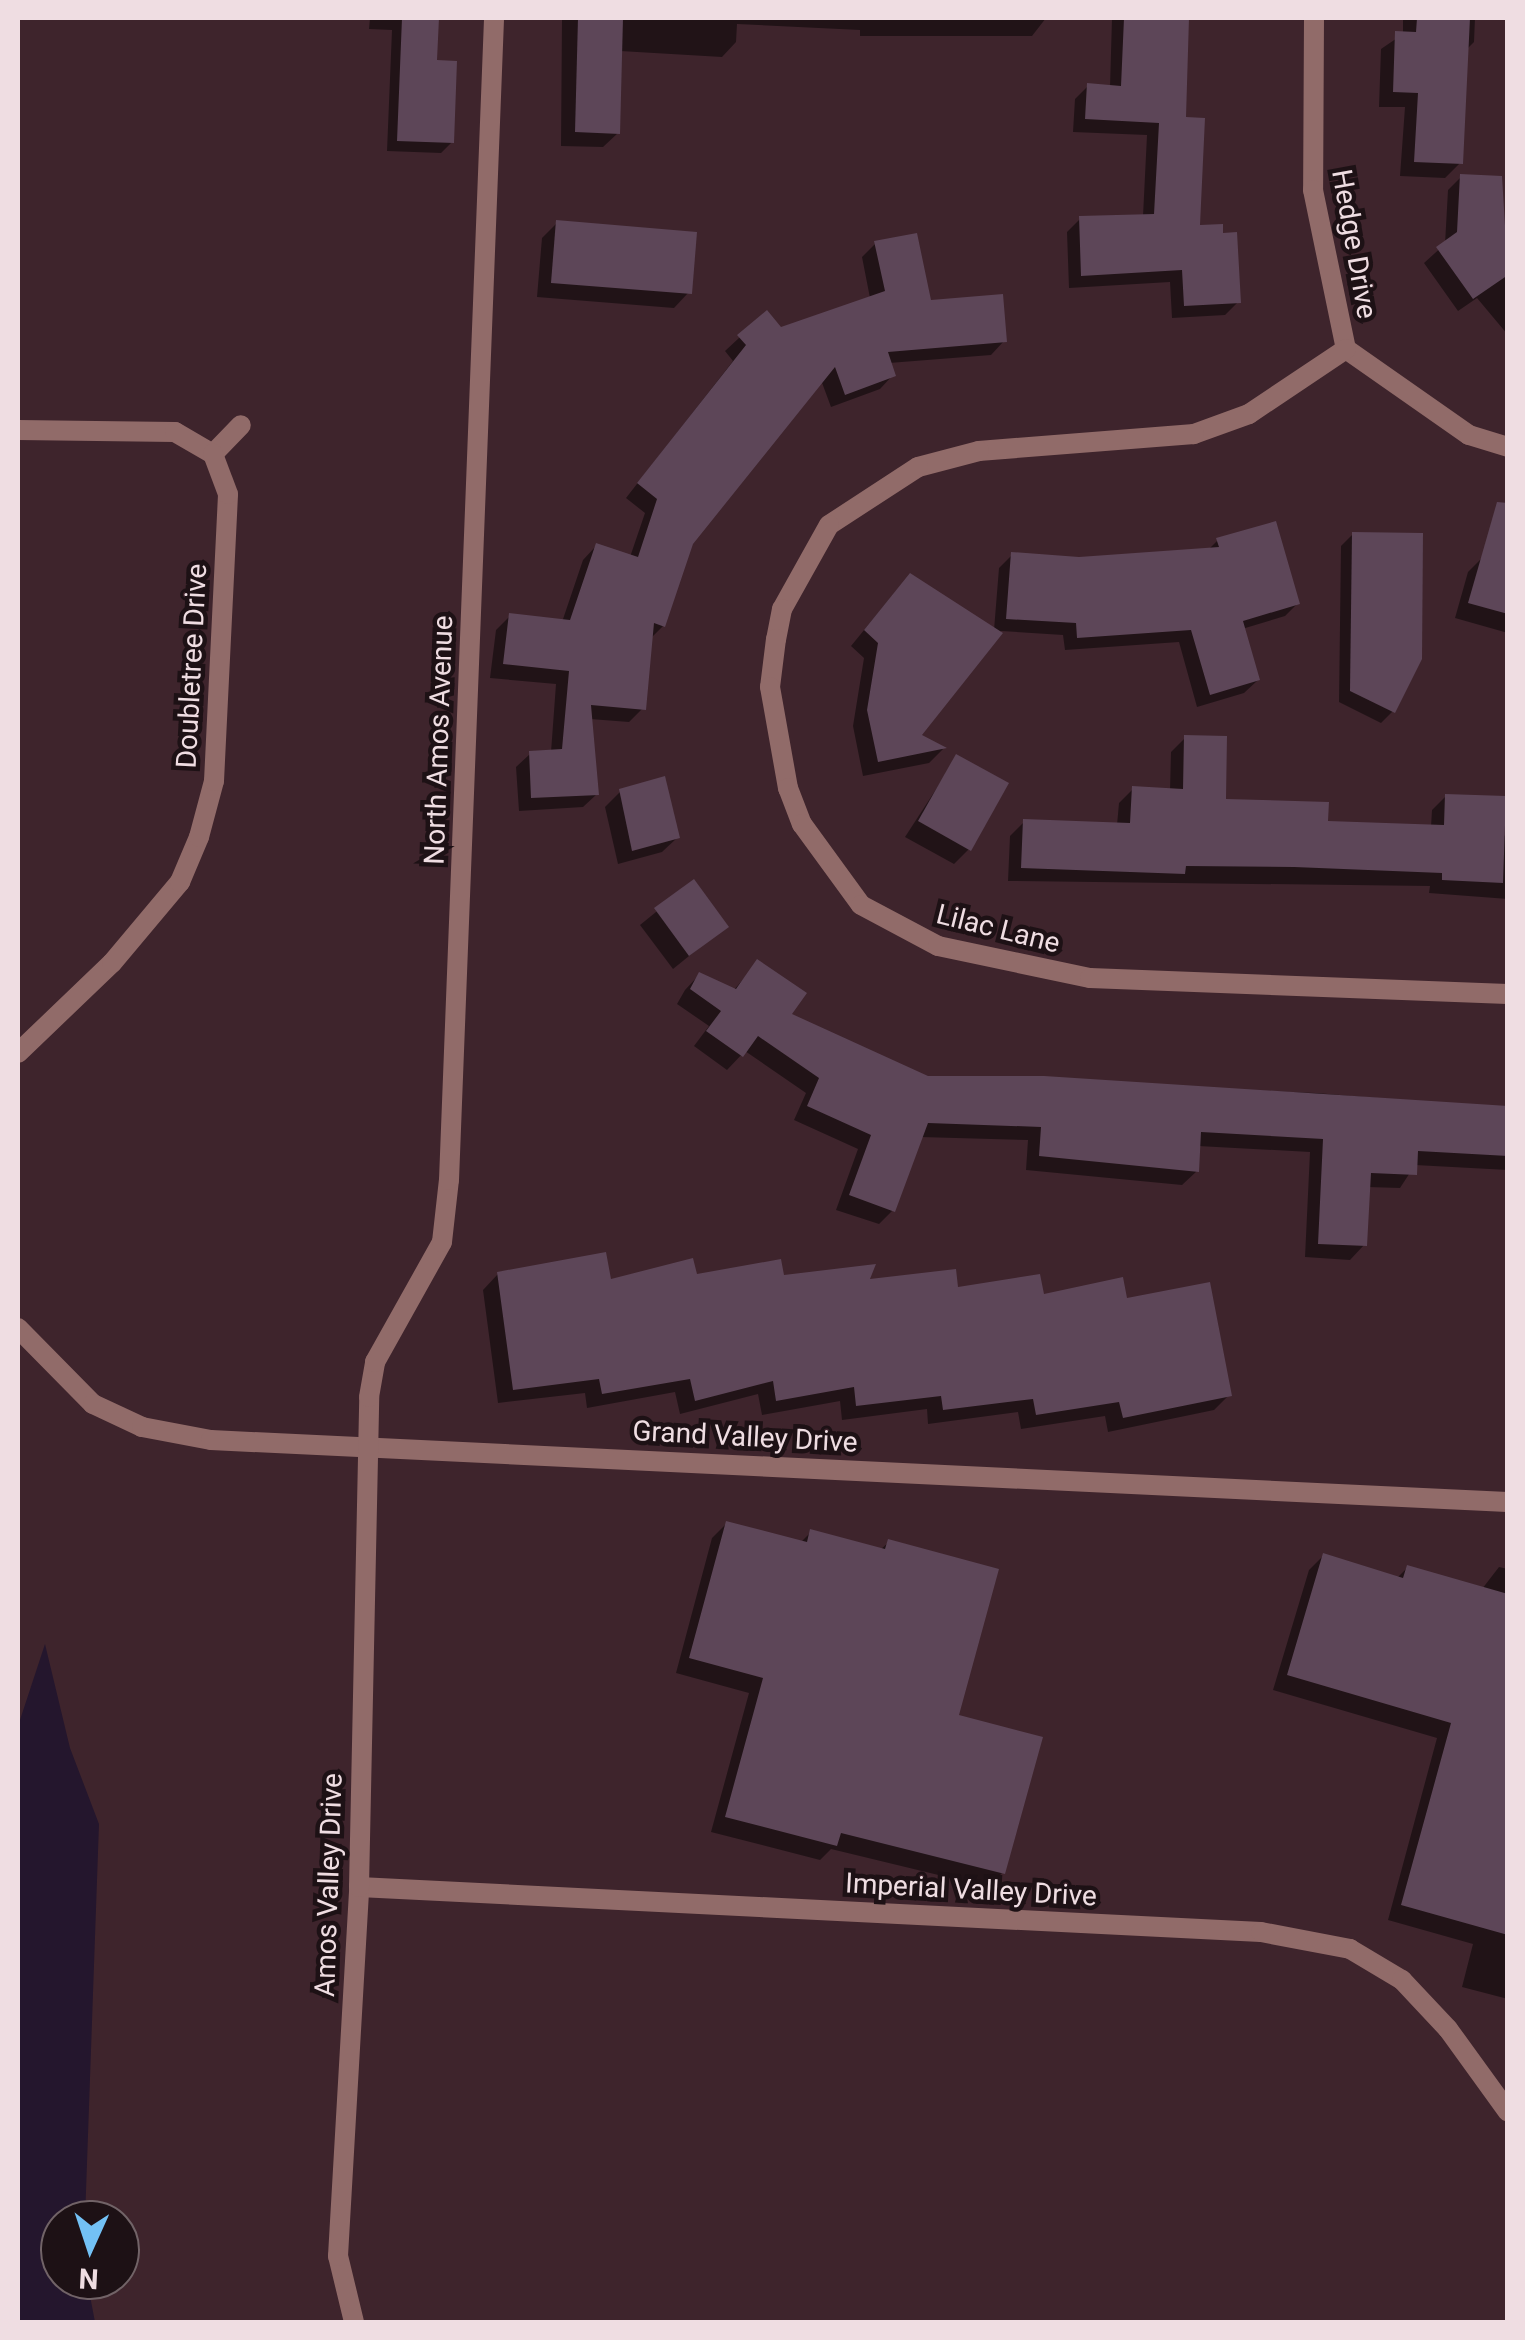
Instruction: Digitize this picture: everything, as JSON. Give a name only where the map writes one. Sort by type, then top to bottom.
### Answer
[{"type":"street","name":"North Amos Avenue","points":[[368,1446],[375,1362],[442,1242],[449,1180],[494,18]]},
{"type":"street","name":"Hedge Drive","points":[[1314,18],[1313,190],[1346,349],[1468,435],[1508,447]]},
{"type":"street","name":"Lilac Lane","points":[[1346,349],[1249,414],[1194,434],[979,452],[918,468],[840,516],[801,568],[779,624],[770,687],[788,788],[802,824],[862,905],[938,946],[1090,978],[1508,994]]},
{"type":"street","points":[[18,430],[175,432],[213,454],[242,425]]},
{"type":"street","name":"Doubletree Drive","points":[[18,1053],[112,962],[180,882],[198,836],[214,780],[228,494],[213,454]]},
{"type":"street","name":"Grand Valley Drive","points":[[18,1328],[93,1404],[142,1427],[211,1440],[1508,1502]]},
{"type":"street","name":"Amos Valley Drive","points":[[354,2322],[338,2256],[359,1888],[368,1446]]},
{"type":"street","name":"Imperial Valley Drive","points":[[359,1888],[1261,1932],[1350,1949],[1402,1980],[1448,2029],[1508,2112]]},
{"type":"shaded area","points":[[45,1644],[70,1748],[99,1824],[86,2200],[40,2200],[40,2300],[91,2300],[95,2322],[18,2322],[18,1726]]},
{"type":"building","points":[[402,18],[439,18],[437,60],[457,61],[454,143],[397,141]]},
{"type":"building","points":[[578,18],[623,18],[620,134],[575,132]]},
{"type":"building","points":[[1124,18],[1189,18],[1186,117],[1205,118],[1200,225],[1223,224],[1223,233],[1237,232],[1241,303],[1184,306],[1182,270],[1081,276],[1079,216],[1154,214],[1159,123],[1085,119],[1087,83],[1121,86]]},
{"type":"building","points":[[1417,18],[1470,18],[1463,164],[1414,162],[1418,93],[1393,92],[1395,31],[1416,32]]},
{"type":"building","points":[[1460,174],[1502,176],[1508,275],[1473,299],[1436,247],[1457,232]]},
{"type":"building","points":[[556,220],[697,232],[692,294],[551,283]]},
{"type":"building","points":[[917,233],[931,300],[1003,294],[1007,342],[888,352],[896,376],[845,395],[835,367],[693,544],[665,627],[654,623],[646,710],[591,705],[599,795],[531,798],[529,751],[562,749],[569,671],[503,664],[509,613],[570,620],[596,543],[638,557],[657,499],[637,483],[746,345],[737,335],[767,310],[781,327],[885,291],[874,241]]},
{"type":"building","points":[[1497,502],[1508,503],[1508,614],[1468,603]]},
{"type":"building","points":[[1276,521],[1300,604],[1243,621],[1260,680],[1210,695],[1191,630],[1077,638],[1076,623],[1006,619],[1011,552],[1079,557],[1219,547],[1216,538]]},
{"type":"building","points":[[1352,532],[1423,533],[1422,659],[1395,713],[1350,691]]},
{"type":"building","points":[[910,573],[1003,633],[922,735],[947,748],[878,762],[867,710],[878,643],[864,630]]},
{"type":"building","points":[[1184,735],[1227,736],[1226,799],[1329,802],[1328,821],[1444,825],[1445,794],[1506,796],[1503,883],[1442,880],[1442,873],[1294,867],[1186,866],[1185,874],[1021,868],[1023,819],[1130,823],[1132,786],[1183,789]]},
{"type":"building","points":[[956,754],[1009,783],[971,851],[918,821]]},
{"type":"building","points":[[665,776],[680,838],[632,851],[619,789]]},
{"type":"building","points":[[694,879],[729,927],[689,956],[654,908]]},
{"type":"building","points":[[757,959],[807,993],[792,1014],[928,1076],[1044,1076],[1508,1106],[1508,1156],[1418,1151],[1417,1175],[1371,1173],[1367,1246],[1318,1244],[1323,1139],[1201,1132],[1199,1172],[1039,1156],[1041,1127],[928,1123],[895,1212],[849,1195],[871,1135],[807,1106],[819,1078],[758,1036],[743,1057],[706,1031],[721,1011],[690,989],[699,972],[736,989]]},
{"type":"building","points":[[606,1252],[611,1279],[693,1258],[697,1274],[781,1259],[784,1275],[876,1264],[870,1279],[956,1269],[958,1287],[1040,1274],[1044,1294],[1123,1277],[1127,1298],[1210,1282],[1232,1396],[1123,1418],[1119,1402],[1036,1415],[1033,1399],[943,1410],[941,1396],[856,1406],[854,1387],[776,1401],[773,1381],[695,1401],[690,1379],[602,1394],[599,1379],[513,1390],[497,1272]]},
{"type":"building","points":[[726,1521],[807,1542],[810,1529],[885,1549],[888,1539],[999,1569],[959,1715],[1043,1737],[1005,1874],[841,1833],[837,1846],[725,1817],[763,1678],[689,1658]]},
{"type":"building","points":[[1323,1553],[1403,1578],[1407,1565],[1508,1594],[1508,1935],[1401,1905],[1451,1723],[1287,1675]]}]
